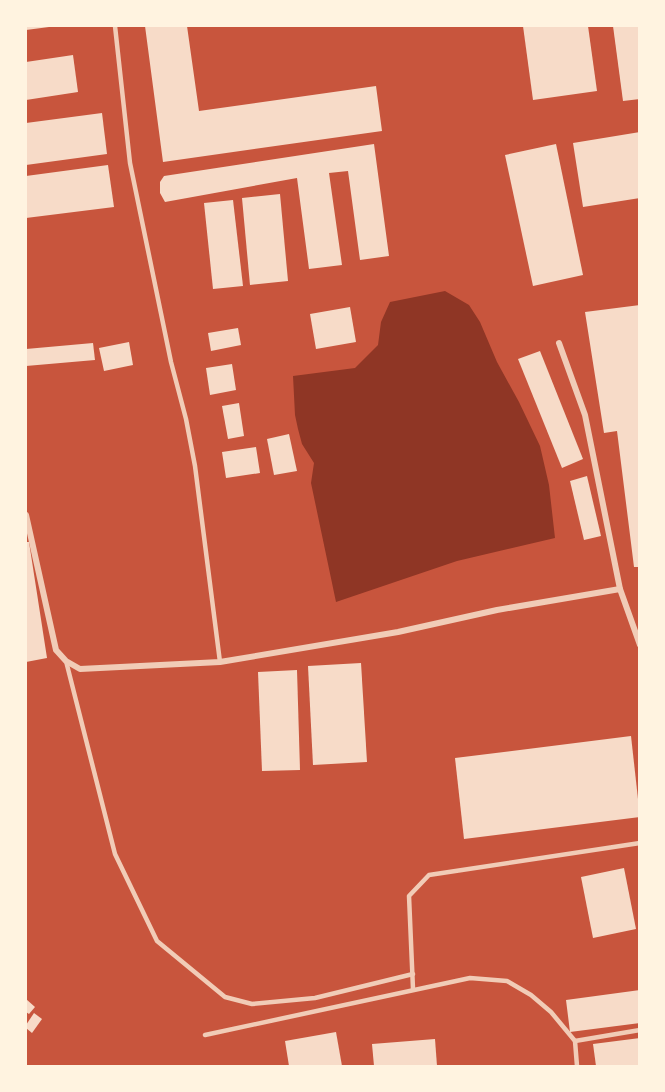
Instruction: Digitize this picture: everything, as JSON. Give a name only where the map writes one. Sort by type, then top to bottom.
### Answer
[{"type":"street","points":[[559,344],[585,415],[620,589],[639,645]]},
{"type":"street","points":[[26,514],[56,650],[66,661],[80,669],[220,662],[398,632],[497,610],[620,589]]},
{"type":"lane","points":[[115,26],[130,163],[195,466],[220,662]]},
{"type":"lane","points":[[66,661],[115,854],[157,941],[225,997],[252,1004],[315,998],[413,974]]},
{"type":"lane","points":[[413,989],[409,896],[429,875],[639,843]]},
{"type":"lane","points":[[205,1035],[470,978],[507,981],[531,995],[551,1012],[575,1041],[578,1066]]},
{"type":"lane","points":[[575,1041],[639,1030]]},
{"type":"shaded area","points":[[445,291],[469,305],[480,322],[497,362],[540,446],[549,485],[555,538],[457,561],[336,602],[311,483],[314,463],[302,444],[295,415],[293,376],[355,368],[378,345],[381,322],[390,302]]},
{"type":"building","points":[[26,26],[49,26],[49,27],[26,30]]},
{"type":"building","points":[[145,26],[187,26],[199,111],[376,86],[382,131],[163,162]]},
{"type":"building","points":[[523,26],[588,26],[597,91],[533,100]]},
{"type":"building","points":[[613,26],[640,26],[640,99],[623,101]]},
{"type":"building","points":[[73,55],[78,92],[26,100],[26,62]]},
{"type":"building","points":[[102,113],[107,154],[26,165],[26,123]]},
{"type":"building","points":[[640,132],[640,198],[583,207],[573,143]]},
{"type":"building","points":[[374,144],[389,256],[360,260],[348,171],[329,173],[342,265],[309,269],[297,178],[165,202],[160,193],[160,182],[164,176]]},
{"type":"building","points":[[556,144],[583,275],[533,286],[505,155]]},
{"type":"building","points":[[108,165],[114,207],[26,218],[26,176]]},
{"type":"building","points":[[280,194],[288,281],[250,285],[242,198]]},
{"type":"building","points":[[233,200],[243,286],[213,289],[204,203]]},
{"type":"building","points":[[640,305],[640,567],[634,567],[617,431],[604,433],[585,312]]},
{"type":"building","points":[[350,307],[356,342],[316,349],[310,314]]},
{"type":"building","points":[[238,328],[241,345],[211,351],[208,333]]},
{"type":"building","points":[[129,342],[133,365],[104,371],[99,348]]},
{"type":"building","points":[[93,343],[95,360],[26,366],[26,349]]},
{"type":"building","points":[[540,351],[583,459],[562,468],[518,359]]},
{"type":"building","points":[[232,364],[236,390],[210,395],[206,368]]},
{"type":"building","points":[[239,403],[244,436],[228,439],[222,406]]},
{"type":"building","points":[[289,434],[297,471],[274,475],[267,439]]},
{"type":"building","points":[[256,447],[260,473],[226,478],[222,452]]},
{"type":"building","points":[[587,476],[601,536],[584,540],[570,481]]},
{"type":"building","points":[[26,542],[29,542],[47,658],[26,662]]},
{"type":"building","points":[[361,663],[367,762],[313,765],[308,666]]},
{"type":"building","points":[[297,670],[300,770],[262,771],[258,672]]},
{"type":"building","points":[[631,736],[640,817],[464,839],[455,758]]},
{"type":"building","points":[[624,868],[636,929],[593,938],[581,877]]},
{"type":"building","points":[[640,990],[640,1023],[570,1032],[566,1000]]},
{"type":"building","points":[[26,999],[35,1007],[29,1014],[26,1012]]},
{"type":"building","points":[[34,1013],[42,1019],[32,1033],[26,1025]]},
{"type":"building","points":[[336,1032],[342,1066],[289,1066],[285,1041]]},
{"type":"building","points":[[640,1038],[640,1066],[596,1066],[593,1044]]},
{"type":"building","points":[[435,1039],[437,1066],[374,1066],[372,1044]]}]
